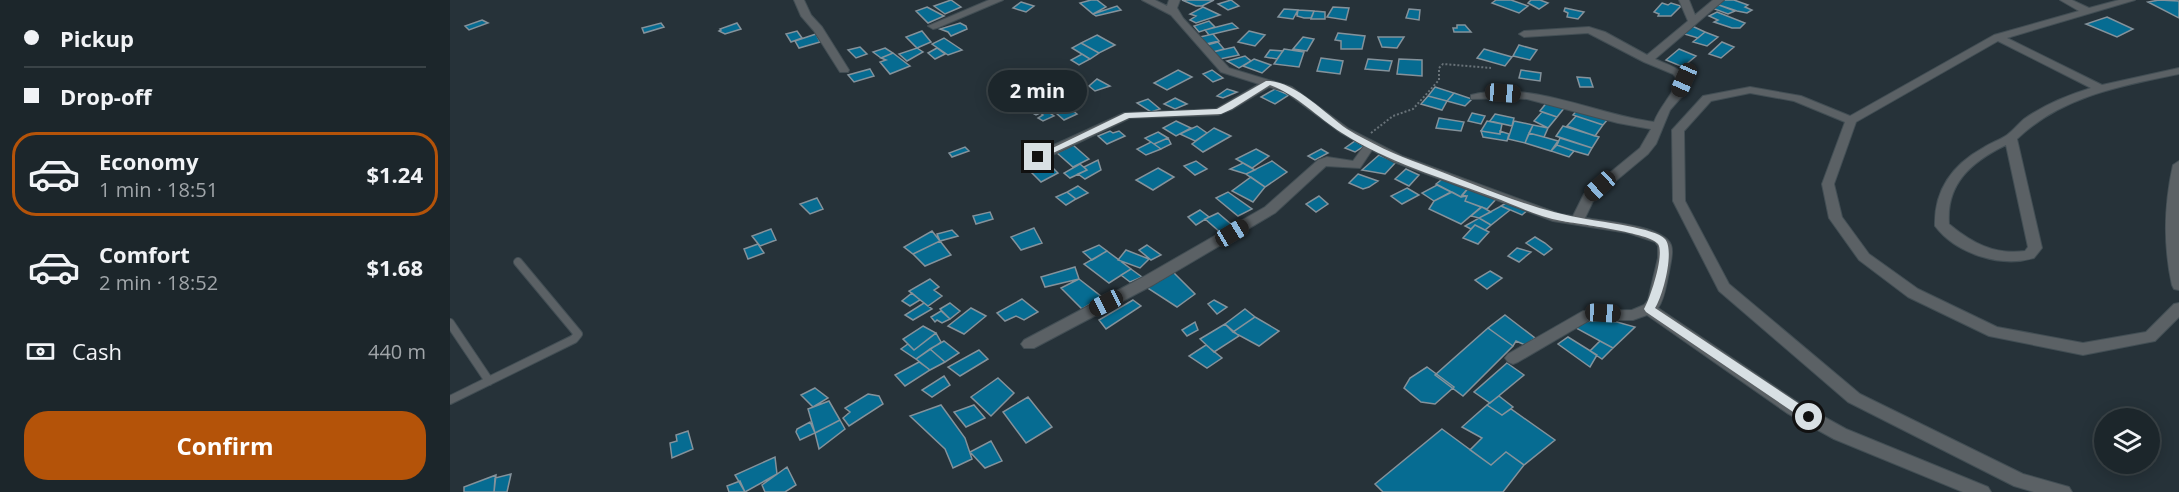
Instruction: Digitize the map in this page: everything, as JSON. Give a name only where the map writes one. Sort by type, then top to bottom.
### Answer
[{"type":"street","points":[[799,0],[806,16],[818,29],[844,70]]},
{"type":"street","points":[[933,26],[998,0]]},
{"type":"street","points":[[1147,0],[1175,7],[1225,70],[1234,75],[1269,82],[1288,89],[1345,131],[1398,159],[1558,218],[1629,229],[1660,239],[1665,246],[1665,258],[1655,301],[1649,309],[1632,315],[1588,315],[1513,358]]},
{"type":"street","points":[[1684,0],[1693,22]]},
{"type":"street","points":[[1648,60],[1719,0]]},
{"type":"street","points":[[2065,0],[2088,12]]},
{"type":"street","points":[[2130,0],[1998,37],[1851,120],[1828,184],[1836,218],[1864,257],[1913,293],[1994,332],[2083,349],[2150,337],[2179,308]]},
{"type":"street","points":[[1524,34],[1589,30],[1677,72],[1684,80],[1678,94],[1665,109],[1652,141],[1644,151],[1589,197],[1577,220]]},
{"type":"street","points":[[1998,37],[2100,88]]},
{"type":"street","points":[[2011,138],[2035,248],[2029,255],[2013,258],[1996,257],[1966,245],[1942,226],[1940,217],[1947,191],[1957,172],[1987,148],[2011,138],[2020,127],[2069,99],[2100,88],[2179,71]]},
{"type":"street","points":[[1038,157],[1128,115],[1218,112],[1229,108],[1269,82]]},
{"type":"street","points":[[1851,120],[1797,98],[1750,90],[1707,98],[1678,130],[1679,201],[1724,287],[1854,398],[2019,481],[2063,492]]},
{"type":"street","points":[[1475,97],[1503,93],[1535,96],[1612,118],[1658,126]]},
{"type":"street","points":[[1029,344],[1148,282],[1269,210],[1322,163],[1328,161],[1356,165],[1367,143]]},
{"type":"street","points":[[2179,165],[2173,189],[2175,255],[2179,285]]},
{"type":"street","points":[[1649,309],[1794,408],[1831,429],[1982,492]]},
{"type":"lane","points":[[450,400],[574,339],[578,334],[518,262]]},
{"type":"lane","points":[[450,323],[489,381]]},
{"type":"path","points":[[1367,143],[1388,120],[1413,109],[1439,80],[1439,68],[1443,64],[1491,68]]},
{"type":"building","points":[[951,0],[961,7],[945,14],[934,6]]},
{"type":"building","points":[[1097,0],[1106,7],[1093,14],[1080,3]]},
{"type":"building","points":[[1182,0],[1214,0],[1202,6],[1196,6]]},
{"type":"building","points":[[1231,0],[1239,6],[1228,10],[1218,4]]},
{"type":"building","points":[[1496,0],[1511,0],[1528,6],[1519,13],[1492,3]]},
{"type":"building","points":[[1531,0],[1548,3],[1539,9],[1528,3]]},
{"type":"building","points":[[1722,0],[1734,0],[1748,5],[1745,7],[1752,10],[1747,13],[1716,4]]},
{"type":"building","points":[[2179,1],[2179,18],[2148,2]]},
{"type":"building","points":[[1021,2],[1034,6],[1026,12],[1013,8]]},
{"type":"building","points":[[1662,3],[1681,6],[1671,16],[1658,16],[1659,14],[1654,12]]},
{"type":"building","points":[[1719,5],[1735,11],[1728,14],[1712,8]]},
{"type":"building","points":[[1117,6],[1121,10],[1096,16],[1093,14]]},
{"type":"building","points":[[927,7],[944,16],[928,23],[916,11]]},
{"type":"building","points":[[1203,7],[1220,15],[1196,23],[1190,20],[1196,16],[1190,14]]},
{"type":"building","points":[[1333,7],[1349,8],[1346,20],[1327,17]]},
{"type":"building","points":[[1565,8],[1584,12],[1578,19],[1567,17],[1568,13],[1564,11]]},
{"type":"building","points":[[1284,9],[1298,10],[1293,19],[1278,17]]},
{"type":"building","points":[[1409,9],[1420,10],[1419,20],[1406,18]]},
{"type":"building","points":[[1298,10],[1314,11],[1311,18],[1304,18],[1297,16]]},
{"type":"building","points":[[1314,11],[1325,12],[1325,19],[1311,19]]},
{"type":"building","points":[[1717,12],[1745,23],[1740,28],[1732,28],[1714,22],[1718,20],[1709,16]]},
{"type":"building","points":[[2107,17],[2133,29],[2117,37],[2086,24]]},
{"type":"building","points":[[482,20],[488,23],[469,30],[465,26]]},
{"type":"building","points":[[1209,21],[1215,27],[1199,32],[1194,26]]},
{"type":"building","points":[[661,23],[664,27],[644,33],[642,28]]},
{"type":"building","points":[[737,23],[741,29],[725,34],[719,31],[720,29]]},
{"type":"building","points":[[960,23],[967,29],[951,36],[940,29]]},
{"type":"building","points":[[1232,23],[1238,28],[1209,35],[1205,30]]},
{"type":"building","points":[[1457,25],[1465,25],[1471,32],[1454,32],[1453,28],[1457,28]]},
{"type":"building","points":[[1692,26],[1705,32],[1698,38],[1681,33]]},
{"type":"building","points":[[797,31],[802,38],[791,42],[786,34]]},
{"type":"building","points":[[922,31],[931,42],[917,48],[906,37]]},
{"type":"building","points":[[1249,31],[1265,35],[1255,46],[1238,42]]},
{"type":"building","points":[[1705,32],[1718,37],[1707,46],[1693,42]]},
{"type":"building","points":[[1338,33],[1365,36],[1362,49],[1341,49],[1341,41],[1335,40]]},
{"type":"building","points":[[816,34],[820,42],[799,48],[795,41]]},
{"type":"building","points":[[1213,34],[1219,41],[1206,44],[1200,37]]},
{"type":"building","points":[[1097,35],[1115,45],[1099,53],[1081,43]]},
{"type":"building","points":[[1303,37],[1314,39],[1307,51],[1293,49]]},
{"type":"building","points":[[1378,37],[1404,37],[1397,48],[1382,47]]},
{"type":"building","points":[[944,38],[962,50],[948,55],[932,44]]},
{"type":"building","points":[[1218,42],[1224,49],[1213,52],[1207,45]]},
{"type":"building","points":[[1722,42],[1734,47],[1721,58],[1709,54]]},
{"type":"building","points":[[1081,43],[1099,53],[1090,59],[1072,48]]},
{"type":"building","points":[[1519,45],[1537,50],[1530,60],[1513,56]]},
{"type":"building","points":[[860,47],[867,54],[856,58],[848,50]]},
{"type":"building","points":[[1234,47],[1239,55],[1220,59],[1213,52]]},
{"type":"building","points":[[885,48],[893,53],[881,58],[873,52]]},
{"type":"building","points":[[917,48],[923,52],[907,61],[899,54]]},
{"type":"building","points":[[937,48],[945,54],[935,59],[928,53]]},
{"type":"building","points":[[1284,49],[1304,52],[1299,67],[1274,64]]},
{"type":"building","points":[[1484,49],[1512,57],[1505,66],[1477,58]]},
{"type":"building","points":[[1679,49],[1696,56],[1683,67],[1666,60]]},
{"type":"building","points":[[1270,50],[1283,51],[1277,59],[1265,57]]},
{"type":"building","points":[[893,53],[910,66],[890,74],[880,62],[886,60],[881,58]]},
{"type":"building","points":[[1082,54],[1090,59],[1079,65],[1071,60]]},
{"type":"building","points":[[1245,56],[1251,61],[1239,68],[1227,61]]},
{"type":"building","points":[[1321,58],[1343,61],[1340,74],[1317,71]]},
{"type":"building","points":[[1254,59],[1271,65],[1262,73],[1243,66]]},
{"type":"building","points":[[1368,59],[1392,61],[1389,71],[1365,69]]},
{"type":"building","points":[[1399,59],[1422,60],[1422,76],[1397,74]]},
{"type":"building","points":[[870,69],[874,76],[854,82],[848,75]]},
{"type":"building","points":[[1178,70],[1192,77],[1167,90],[1154,83]]},
{"type":"building","points":[[1212,70],[1223,78],[1213,82],[1203,74]]},
{"type":"building","points":[[1521,70],[1541,73],[1540,81],[1519,78]]},
{"type":"building","points":[[1577,77],[1590,78],[1593,87],[1580,87]]},
{"type":"building","points":[[1097,79],[1110,86],[1095,91],[1089,86]]},
{"type":"building","points":[[1435,87],[1454,93],[1447,101],[1428,96]]},
{"type":"building","points":[[1227,89],[1237,92],[1223,98],[1217,96]]},
{"type":"building","points":[[1275,89],[1289,95],[1275,104],[1261,97]]},
{"type":"building","points":[[1454,93],[1472,99],[1465,106],[1447,101]]},
{"type":"building","points":[[1428,96],[1447,101],[1442,110],[1421,104]]},
{"type":"building","points":[[1175,98],[1187,104],[1175,109],[1164,104]]},
{"type":"building","points":[[1148,99],[1160,109],[1151,112],[1137,103]]},
{"type":"building","points":[[1548,101],[1565,107],[1557,117],[1540,111]]},
{"type":"building","points":[[1039,106],[1054,116],[1043,121],[1038,118],[1043,115],[1040,113],[1036,115],[1029,111]]},
{"type":"building","points":[[1069,108],[1077,114],[1064,120],[1056,113]]},
{"type":"building","points":[[1578,109],[1608,119],[1603,125],[1573,115]]},
{"type":"building","points":[[1542,112],[1557,117],[1548,128],[1534,121]]},
{"type":"building","points":[[1472,113],[1485,116],[1481,124],[1468,121]]},
{"type":"building","points":[[1495,114],[1514,118],[1512,126],[1490,121]]},
{"type":"building","points":[[1576,116],[1603,125],[1595,136],[1567,126]]},
{"type":"building","points":[[1439,118],[1464,122],[1461,131],[1436,128]]},
{"type":"building","points":[[1176,121],[1191,128],[1176,136],[1163,128]]},
{"type":"building","points":[[1487,121],[1502,124],[1500,134],[1481,131]]},
{"type":"building","points":[[1514,121],[1533,125],[1525,143],[1508,139]]},
{"type":"building","points":[[1533,125],[1548,128],[1544,137],[1529,133]]},
{"type":"building","points":[[1197,126],[1207,133],[1195,141],[1180,134]]},
{"type":"building","points":[[1563,126],[1599,137],[1592,148],[1556,136]]},
{"type":"building","points":[[1214,128],[1231,136],[1203,152],[1192,144]]},
{"type":"building","points":[[1110,131],[1113,133],[1119,131],[1125,136],[1107,144],[1098,136]]},
{"type":"building","points":[[1481,131],[1500,134],[1500,131],[1509,134],[1507,141],[1483,137]]},
{"type":"building","points":[[1158,132],[1168,138],[1154,144],[1145,138]]},
{"type":"building","points":[[1529,133],[1558,141],[1551,151],[1525,143]]},
{"type":"building","points":[[1168,138],[1171,144],[1161,149],[1154,144]]},
{"type":"building","points":[[1560,138],[1592,148],[1588,155],[1574,151],[1557,145]]},
{"type":"building","points":[[1355,141],[1364,146],[1355,152],[1345,148]]},
{"type":"building","points":[[1151,142],[1161,149],[1146,155],[1137,149]]},
{"type":"building","points":[[1073,145],[1089,159],[1073,167],[1057,153]]},
{"type":"building","points":[[1557,145],[1574,151],[1569,157],[1551,151]]},
{"type":"building","points":[[965,147],[969,151],[952,157],[949,153]]},
{"type":"building","points":[[1256,149],[1269,156],[1252,168],[1236,159]]},
{"type":"building","points":[[1321,149],[1328,153],[1315,160],[1308,156]]},
{"type":"building","points":[[1379,155],[1396,162],[1385,174],[1362,170]]},
{"type":"building","points":[[1098,160],[1101,170],[1085,179],[1078,174],[1087,170],[1084,167]]},
{"type":"building","points":[[1196,161],[1207,169],[1195,175],[1184,166]]},
{"type":"building","points":[[1272,161],[1287,172],[1265,187],[1246,174]]},
{"type":"building","points":[[1243,163],[1255,170],[1246,174],[1230,169]]},
{"type":"building","points":[[1049,164],[1058,173],[1041,182],[1031,172]]},
{"type":"building","points":[[1080,164],[1087,170],[1070,178],[1064,173]]},
{"type":"building","points":[[1158,168],[1174,177],[1153,190],[1136,180]]},
{"type":"building","points":[[1406,169],[1419,175],[1409,186],[1395,179]]},
{"type":"building","points":[[1358,174],[1378,181],[1363,189],[1349,183]]},
{"type":"building","points":[[1446,176],[1470,186],[1461,197],[1436,184]]},
{"type":"building","points":[[1251,177],[1265,187],[1253,202],[1232,191]]},
{"type":"building","points":[[1437,185],[1451,192],[1434,201],[1422,193]]},
{"type":"building","points":[[1078,186],[1088,193],[1076,199],[1067,192]]},
{"type":"building","points":[[1470,186],[1498,197],[1487,209],[1465,201],[1467,196],[1462,195]]},
{"type":"building","points":[[1407,188],[1419,195],[1402,204],[1391,196]]},
{"type":"building","points":[[1067,192],[1076,199],[1066,205],[1056,197]]},
{"type":"building","points":[[1228,192],[1252,209],[1238,216],[1216,198]]},
{"type":"building","points":[[1452,192],[1461,197],[1467,196],[1465,201],[1481,207],[1461,224],[1429,209],[1434,201]]},
{"type":"building","points":[[1319,196],[1328,204],[1316,212],[1306,204]]},
{"type":"building","points":[[817,198],[823,209],[810,214],[800,204]]},
{"type":"building","points":[[1511,200],[1529,209],[1522,215],[1501,206]]},
{"type":"building","points":[[1501,206],[1510,210],[1491,225],[1479,218]]},
{"type":"building","points":[[1482,207],[1491,212],[1479,218],[1471,216]]},
{"type":"building","points":[[1200,210],[1209,217],[1196,225],[1188,217]]},
{"type":"building","points":[[990,212],[993,219],[976,224],[973,216]]},
{"type":"building","points":[[1218,213],[1232,225],[1220,232],[1205,219]]},
{"type":"building","points":[[1479,218],[1491,225],[1485,230],[1475,225],[1471,229],[1465,226]]},
{"type":"building","points":[[1475,225],[1489,232],[1478,244],[1463,238]]},
{"type":"building","points":[[1034,228],[1042,243],[1021,250],[1011,237]]},
{"type":"building","points":[[771,229],[776,240],[760,246],[752,236]]},
{"type":"building","points":[[952,230],[958,236],[940,241],[937,234]]},
{"type":"building","points":[[932,231],[940,241],[913,254],[904,247]]},
{"type":"building","points":[[1535,237],[1552,249],[1544,255],[1526,243]]},
{"type":"building","points":[[940,241],[951,255],[925,266],[913,254]]},
{"type":"building","points":[[758,244],[764,253],[748,259],[744,249]]},
{"type":"building","points":[[1099,245],[1107,251],[1092,260],[1083,252]]},
{"type":"building","points":[[1147,245],[1161,255],[1151,260],[1139,250]]},
{"type":"building","points":[[1517,248],[1531,252],[1519,262],[1508,256]]},
{"type":"building","points":[[1126,250],[1149,259],[1140,268],[1118,260]]},
{"type":"building","points":[[1107,251],[1131,269],[1109,283],[1084,264]]},
{"type":"building","points":[[1075,267],[1079,279],[1045,287],[1041,277]]},
{"type":"building","points":[[1131,269],[1142,277],[1130,282],[1121,275]]},
{"type":"building","points":[[1170,269],[1195,294],[1177,307],[1146,287]]},
{"type":"building","points":[[1490,271],[1502,278],[1487,289],[1475,280]]},
{"type":"building","points":[[930,279],[939,287],[934,290],[942,296],[928,306],[909,291]]},
{"type":"building","points":[[1079,279],[1102,297],[1082,309],[1061,288]]},
{"type":"building","points":[[912,293],[920,300],[910,306],[902,301]]},
{"type":"building","points":[[1022,299],[1038,312],[1024,320],[1016,316],[1005,321],[997,313]]},
{"type":"building","points":[[1133,300],[1141,306],[1106,329],[1099,320]]},
{"type":"building","points":[[1214,300],[1227,307],[1217,314],[1208,304]]},
{"type":"building","points":[[924,303],[932,309],[913,320],[905,315]]},
{"type":"building","points":[[950,303],[960,311],[950,319],[940,309]]},
{"type":"building","points":[[971,308],[986,316],[964,334],[948,326]]},
{"type":"building","points":[[1245,309],[1255,317],[1233,332],[1225,324]]},
{"type":"building","points":[[941,311],[950,319],[942,323],[937,320],[935,322],[931,317]]},
{"type":"building","points":[[1505,315],[1535,338],[1525,345],[1516,341],[1513,346],[1488,328]]},
{"type":"building","points":[[1255,317],[1279,331],[1259,346],[1233,332]]},
{"type":"building","points":[[1600,320],[1635,327],[1613,348],[1576,328],[1584,322]]},
{"type":"building","points":[[1195,322],[1198,330],[1187,336],[1182,330]]},
{"type":"building","points":[[1225,324],[1239,336],[1214,352],[1200,339]]},
{"type":"building","points":[[923,326],[936,333],[914,350],[903,339]]},
{"type":"building","points":[[1488,328],[1513,346],[1463,396],[1435,375]]},
{"type":"building","points":[[936,333],[941,342],[916,359],[901,349],[908,344],[914,350]]},
{"type":"building","points":[[1568,337],[1597,355],[1590,367],[1558,344]]},
{"type":"building","points":[[944,341],[959,353],[945,362],[930,349]]},
{"type":"building","points":[[1600,341],[1613,348],[1602,359],[1590,351]]},
{"type":"building","points":[[1206,345],[1222,358],[1207,368],[1189,356]]},
{"type":"building","points":[[930,349],[945,362],[930,370],[916,359]]},
{"type":"building","points":[[979,350],[988,359],[960,376],[948,367]]},
{"type":"building","points":[[919,362],[930,370],[905,386],[895,375]]},
{"type":"building","points":[[1507,363],[1524,375],[1490,403],[1474,392]]},
{"type":"building","points":[[1427,367],[1454,387],[1435,404],[1421,402],[1404,388],[1410,378]]},
{"type":"building","points":[[944,376],[950,385],[932,397],[922,390]]},
{"type":"building","points":[[998,378],[1014,393],[991,416],[971,397]]},
{"type":"building","points":[[815,388],[828,398],[813,407],[801,395]]},
{"type":"building","points":[[868,394],[879,396],[883,404],[849,426],[843,418],[850,412],[845,408]]},
{"type":"building","points":[[1499,396],[1513,407],[1502,415],[1487,405]]},
{"type":"building","points":[[1028,397],[1052,427],[1026,443],[1003,412]]},
{"type":"building","points":[[829,401],[840,420],[815,433],[808,409]]},
{"type":"building","points":[[941,405],[965,438],[972,459],[953,468],[945,449],[910,416]]},
{"type":"building","points":[[974,405],[985,418],[966,427],[954,412]]},
{"type":"building","points":[[1487,405],[1502,415],[1511,409],[1555,440],[1524,465],[1506,452],[1491,465],[1470,450],[1482,438],[1462,427]]},
{"type":"building","points":[[840,420],[845,429],[819,449],[815,433]]},
{"type":"building","points":[[810,422],[815,433],[800,440],[797,429]]},
{"type":"building","points":[[1442,429],[1491,465],[1506,452],[1524,465],[1503,492],[1383,492],[1375,484]]},
{"type":"building","points":[[688,431],[693,449],[672,458],[670,443],[677,441],[676,435]]},
{"type":"building","points":[[991,441],[1002,461],[985,468],[970,452]]},
{"type":"building","points":[[775,457],[777,474],[745,492],[735,475]]},
{"type":"building","points":[[787,467],[796,485],[785,492],[765,492],[762,485]]},
{"type":"building","points":[[511,474],[507,492],[494,492],[495,478]]},
{"type":"building","points":[[496,475],[494,492],[464,492],[464,487]]},
{"type":"building","points":[[740,481],[745,492],[729,492],[727,486]]},
{"type":"route","points":[[1038,157],[1128,115],[1218,112],[1229,108],[1269,82],[1288,89],[1345,131],[1398,159],[1558,218],[1629,229],[1660,239],[1665,246],[1665,258],[1655,301],[1649,309],[1809,417]]}]
